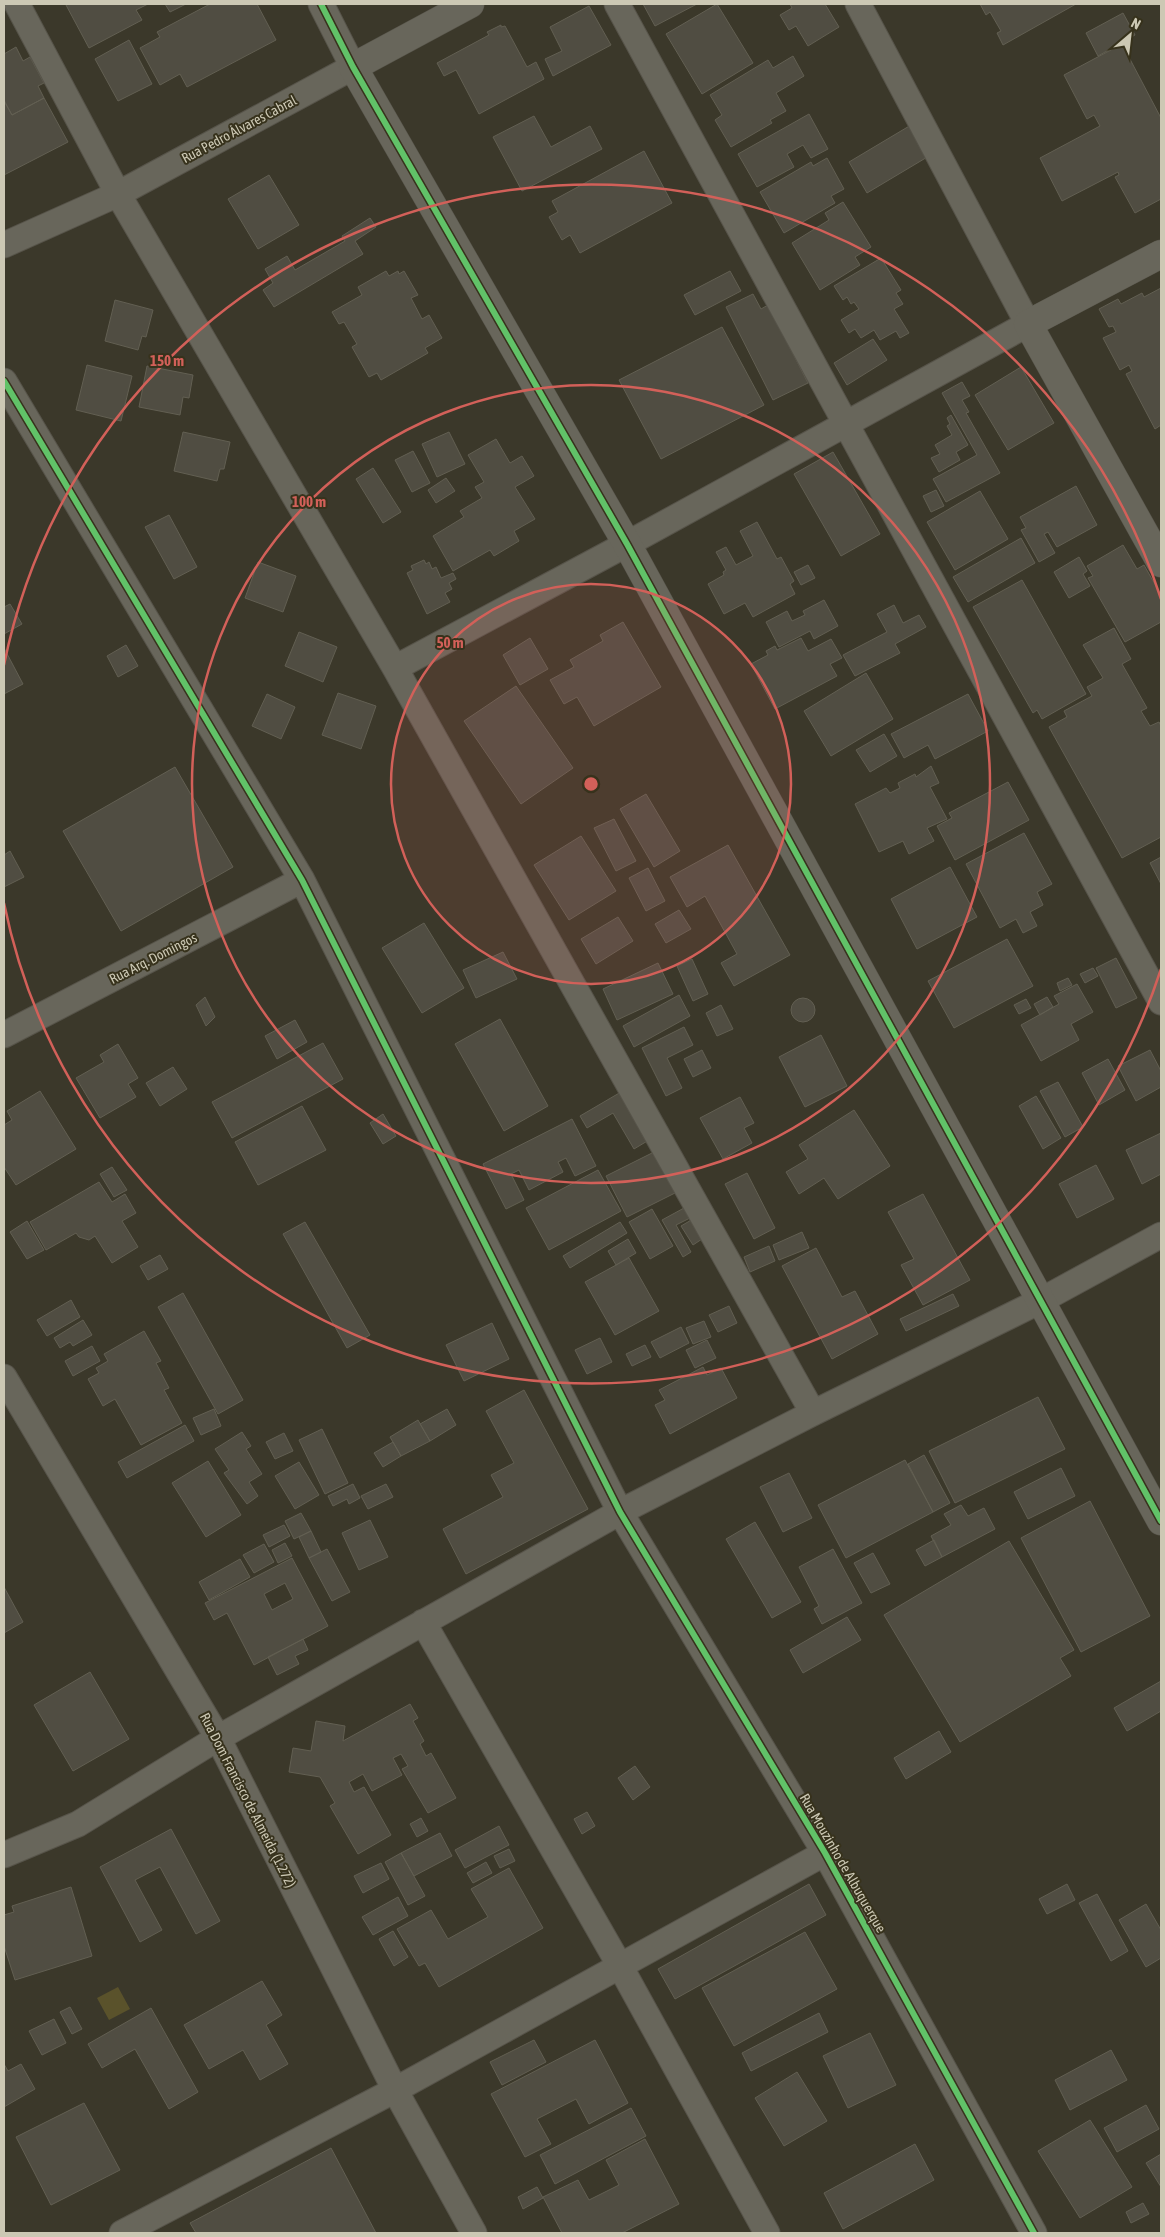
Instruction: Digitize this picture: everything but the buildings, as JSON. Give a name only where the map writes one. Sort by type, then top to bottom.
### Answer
[{"type":"street","points":[[17,4],[118,194],[395,668],[813,1413]]},
{"type":"street","points":[[321,4],[353,67],[627,544],[1161,1521]]},
{"type":"street","name":"Rua Pedro Álvares Cabral","points":[[4,245],[118,194],[470,4]]},
{"type":"street","points":[[617,4],[1161,1002]]},
{"type":"street","points":[[858,4],[1028,324],[1161,562]]},
{"type":"street","points":[[395,668],[627,544],[1028,324],[1161,254]]},
{"type":"street","name":"Rua Mouzinho de Albuquerque","points":[[4,381],[302,880],[620,1512],[825,1853],[1034,2233]]},
{"type":"street","name":"Rua Arq. Domingos","points":[[4,1035],[302,880]]},
{"type":"street","points":[[4,1855],[78,1824],[218,1738],[620,1512],[813,1413],[1040,1301],[1161,1235]]},
{"type":"street","name":"Rua Dom Francisco de Almeida (1.272)","points":[[4,1377],[218,1738],[395,2090],[474,2233]]},
{"type":"street","points":[[423,1622],[620,1966],[768,2233]]},
{"type":"street","points":[[122,2233],[395,2090],[825,1853]]},
{"type":"shaded area","points":[[118,1987],[130,2009],[109,2020],[97,1998]]},
{"type":"cycle path","points":[[321,4],[353,67],[627,544],[1161,1521]]},
{"type":"cycle path","points":[[4,381],[302,880],[620,1512],[825,1853],[1034,2233]]}]
